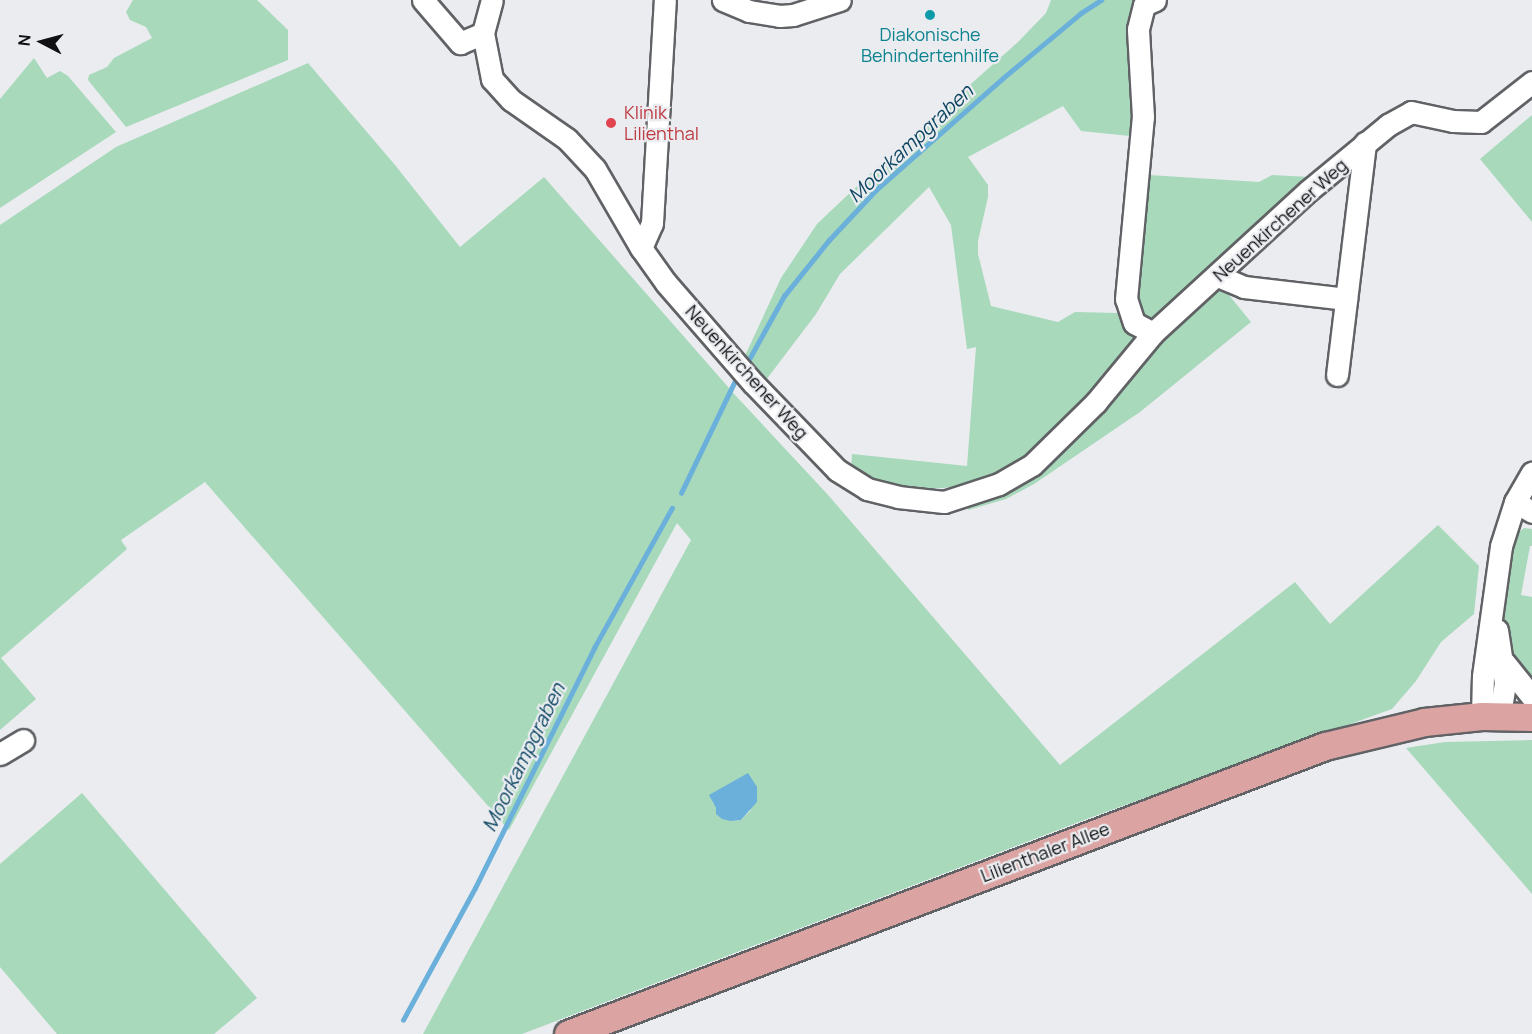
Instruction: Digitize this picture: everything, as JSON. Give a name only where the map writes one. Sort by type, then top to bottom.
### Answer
[{"type":"main road","name":"Lilienthaler Allee","points":[[568,1034],[1325,746],[1416,723],[1491,716],[1532,717]]},
{"type":"street","points":[[423,0],[460,43],[483,33],[492,0]]},
{"type":"street","points":[[641,248],[652,224],[665,0]]},
{"type":"street","points":[[723,0],[749,11],[780,16],[793,15],[840,0]]},
{"type":"street","points":[[1149,3],[1138,28],[1143,117],[1126,299],[1134,323],[1153,333]]},
{"type":"street","name":"Neuenkirchener Weg","points":[[483,33],[492,79],[511,100],[567,139],[595,169],[641,248],[666,283],[753,383],[837,470],[867,489],[898,497],[944,502],[999,484],[1032,465],[1096,402],[1153,333],[1218,276],[1308,191],[1365,143],[1411,112],[1453,121],[1480,122],[1532,82]]},
{"type":"street","points":[[1337,375],[1365,143]]},
{"type":"street","points":[[1218,276],[1244,287],[1346,299]]},
{"type":"street","points":[[1491,716],[1483,676],[1494,611],[1501,546],[1523,507],[1532,473]]},
{"type":"street","points":[[1491,716],[1505,683],[1494,611]]},
{"type":"street","points":[[1502,659],[1532,697]]},
{"type":"street","points":[[0,754],[23,740]]},
{"type":"green space","points":[[133,0],[257,0],[288,30],[288,60],[126,127],[88,80],[89,75],[107,67],[114,58],[152,38],[146,27],[130,20],[126,12]]},
{"type":"green space","points":[[1051,0],[1164,0],[1148,8],[1149,175],[1259,182],[1272,175],[1310,177],[1130,343],[1087,396],[1028,457],[998,474],[964,486],[920,490],[880,483],[851,471],[852,454],[967,466],[976,347],[967,349],[951,225],[929,187],[840,274],[816,314],[766,380],[744,358],[781,278],[817,224],[1018,42],[1046,13]],"holes":[[[1063,106],[1081,131],[1130,136],[1118,313],[1075,312],[1058,322],[991,306],[978,254],[978,241],[988,197],[988,185],[968,157]]]},
{"type":"green space","points":[[34,58],[47,78],[60,71],[68,76],[116,132],[0,208],[0,99]]},
{"type":"green space","points":[[308,63],[395,165],[460,247],[544,177],[736,396],[829,496],[1060,765],[1295,582],[1330,624],[1438,525],[1479,566],[1474,614],[1441,642],[1416,681],[1392,709],[1092,817],[522,1034],[423,1034],[691,540],[677,523],[509,830],[205,482],[121,540],[127,549],[1,658],[36,699],[0,730],[0,225],[116,147]],"holes":[[[712,802],[751,810],[741,820],[731,821]]]},
{"type":"green space","points":[[1532,115],[1532,222],[1480,159]]},
{"type":"green space","points":[[1219,283],[1251,322],[1140,412],[1034,484],[1006,499],[968,510],[968,500],[1007,488]]},
{"type":"green space","points":[[1524,528],[1532,529],[1532,546],[1530,546],[1521,595],[1532,597],[1532,687],[1523,678],[1506,645],[1503,624],[1504,581],[1514,536]]},
{"type":"green space","points":[[1532,740],[1532,894],[1406,748],[1445,742]]},
{"type":"green space","points":[[82,793],[257,998],[214,1034],[57,1034],[0,967],[0,864]]},
{"type":"water","points":[[748,773],[757,787],[757,802],[741,820],[722,819],[716,814],[716,808],[709,795]]},
{"type":"waterway","name":"Moorkampgraben","points":[[747,363],[784,296],[829,240],[876,190],[1003,78],[1081,13],[1101,0]]},
{"type":"waterway","name":"Moorkampgraben","points":[[681,493],[735,381]]},
{"type":"waterway","name":"Moorkampgraben","points":[[403,1020],[475,888],[594,648],[672,508]]},
{"type":"place","name":"Diakonische Behindertenhilfe","points":[[930,15]]},
{"type":"place","name":"Klinik Lilienthal","points":[[611,123]]}]
